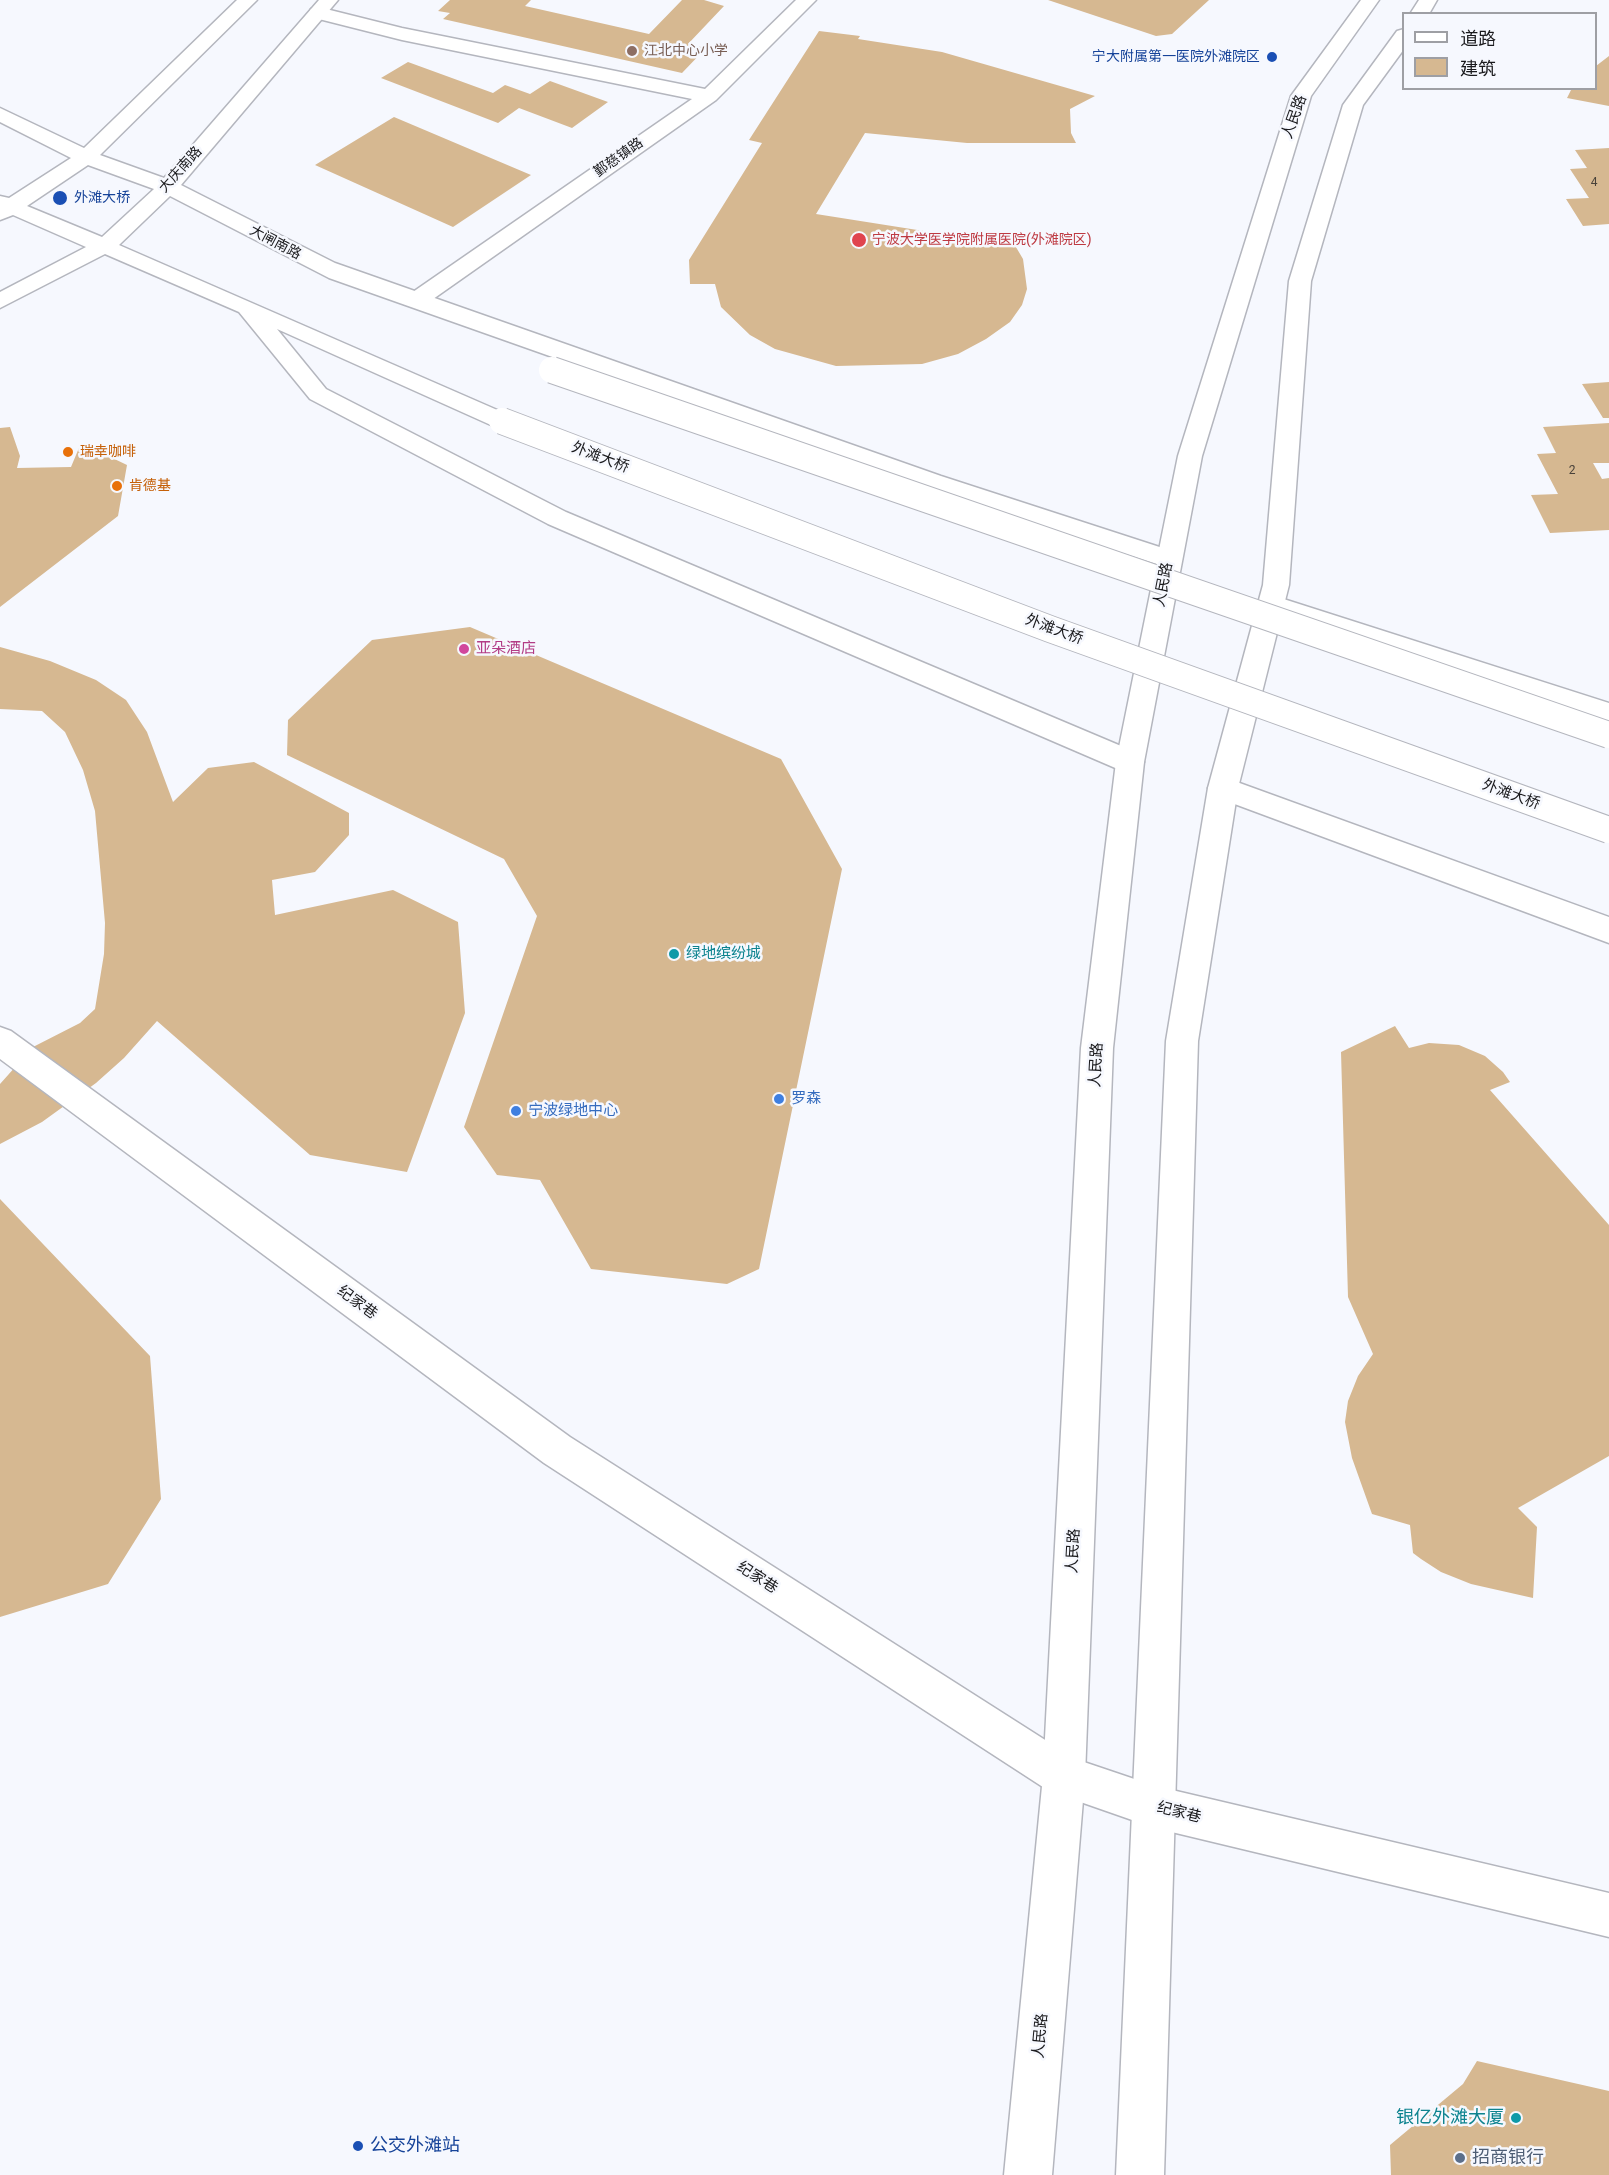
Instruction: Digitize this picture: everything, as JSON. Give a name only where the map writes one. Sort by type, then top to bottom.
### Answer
[{"type":"main road","points":[[4,208],[86,157],[248,0]]},
{"type":"main road","name":"鄞慈镇路","points":[[418,299],[709,96],[807,0]]},
{"type":"main road","name":"人民路","points":[[1028,2175],[1064,1776],[1097,1048],[1130,762],[1190,456],[1300,96],[1370,0]]},
{"type":"main road","points":[[323,6],[402,34],[709,96]]},
{"type":"main road","name":"大庆南路","points":[[0,301],[106,245],[168,187],[323,6]]},
{"type":"main road","points":[[1140,2175],[1182,1041],[1223,788],[1276,585],[1300,281],[1353,105],[1402,38]]},
{"type":"main road","name":"大闸南路","points":[[0,114],[86,157],[168,187],[316,264],[552,370],[1609,735]]},
{"type":"main road","points":[[4,208],[106,245],[247,307],[318,394],[557,518],[1130,762]]},
{"type":"main road","points":[[316,264],[932,482],[1170,559]]},
{"type":"main road","name":"外滩大桥","points":[[247,307],[502,421],[1050,629],[1609,830]]},
{"type":"main road","points":[[1271,604],[1609,713]]},
{"type":"main road","points":[[1223,788],[1609,930]]},
{"type":"main road","name":"纪家巷","points":[[0,1041],[557,1450],[1064,1776],[1155,1807],[1609,1915]]},
{"type":"building","points":[[450,0],[531,0],[525,6],[649,34],[682,0],[704,0],[724,6],[688,44],[706,48],[682,73],[443,19],[450,13],[438,11]]},
{"type":"building","points":[[1048,0],[1209,0],[1172,34],[1156,36]]},
{"type":"building","points":[[819,31],[860,36],[858,39],[942,52],[1095,96],[1070,109],[1071,133],[1076,143],[967,143],[865,133],[816,214],[987,241],[1010,237],[1023,259],[1027,289],[1022,305],[1010,322],[986,339],[958,354],[922,364],[836,366],[775,349],[750,335],[721,307],[715,284],[690,284],[689,260],[762,143],[749,140]]},
{"type":"building","points":[[1609,56],[1609,106],[1567,98],[1571,90],[1597,90],[1597,65]]},
{"type":"building","points":[[408,62],[493,93],[505,85],[530,94],[550,81],[608,102],[572,128],[519,108],[498,123],[381,78]]},
{"type":"building","points":[[394,117],[531,175],[453,227],[315,165]]},
{"type":"building","points":[[1609,148],[1609,224],[1583,226],[1566,199],[1589,198],[1570,169],[1587,168],[1575,150]]},
{"type":"building","points":[[1609,382],[1609,418],[1603,418],[1582,384]]},
{"type":"building","points":[[1609,423],[1609,463],[1593,463],[1602,479],[1609,478],[1609,530],[1550,533],[1531,495],[1558,494],[1537,454],[1556,453],[1543,427]]},
{"type":"building","points":[[10,427],[20,456],[17,468],[71,467],[81,443],[127,465],[118,516],[0,607],[0,428]]},
{"type":"building","name":"绿地缤纷城","points":[[470,627],[781,759],[842,869],[759,1269],[727,1284],[591,1269],[540,1180],[497,1175],[464,1127],[537,916],[504,859],[287,755],[288,720],[372,640]]},
{"type":"building","points":[[0,647],[50,661],[96,680],[126,700],[147,732],[173,802],[208,768],[254,762],[349,813],[349,835],[315,872],[272,880],[275,915],[393,890],[458,922],[465,1013],[407,1172],[310,1155],[157,1021],[124,1058],[96,1083],[42,1122],[0,1144],[0,1084],[33,1047],[80,1023],[95,1009],[104,954],[105,923],[95,811],[83,770],[65,732],[42,711],[0,709]]},
{"type":"building","points":[[1395,1026],[1409,1048],[1429,1043],[1459,1045],[1485,1056],[1503,1072],[1510,1082],[1490,1090],[1609,1225],[1609,1456],[1518,1508],[1537,1527],[1533,1598],[1471,1584],[1441,1572],[1413,1553],[1410,1525],[1372,1514],[1352,1458],[1345,1422],[1348,1401],[1358,1376],[1373,1354],[1348,1297],[1341,1052]]},
{"type":"building","points":[[0,1199],[150,1356],[161,1499],[108,1584],[0,1617]]},
{"type":"building","name":"银亿外滩大厦","points":[[1477,2061],[1609,2091],[1609,2175],[1391,2175],[1390,2145],[1463,2084]]},
{"type":"place","name":"江北中心小学","points":[[632,51]]},
{"type":"place","name":"宁大附属第一医院外滩院区","points":[[1272,57]]},
{"type":"place","name":"外滩大桥","points":[[60,198]]},
{"type":"place","name":"宁波大学医学院附属医院(外滩院区)","points":[[859,240]]},
{"type":"place","name":"瑞幸咖啡","points":[[68,452]]},
{"type":"place","name":"肯德基","points":[[117,486]]},
{"type":"place","name":"亚朵酒店","points":[[464,649]]},
{"type":"place","name":"绿地缤纷城","points":[[674,954]]},
{"type":"place","name":"罗森","points":[[779,1099]]},
{"type":"place","name":"宁波绿地中心","points":[[516,1111]]},
{"type":"place","name":"银亿外滩大厦","points":[[1516,2118]]},
{"type":"place","name":"公交外滩站","points":[[358,2146]]},
{"type":"place","name":"招商银行","points":[[1460,2158]]}]
